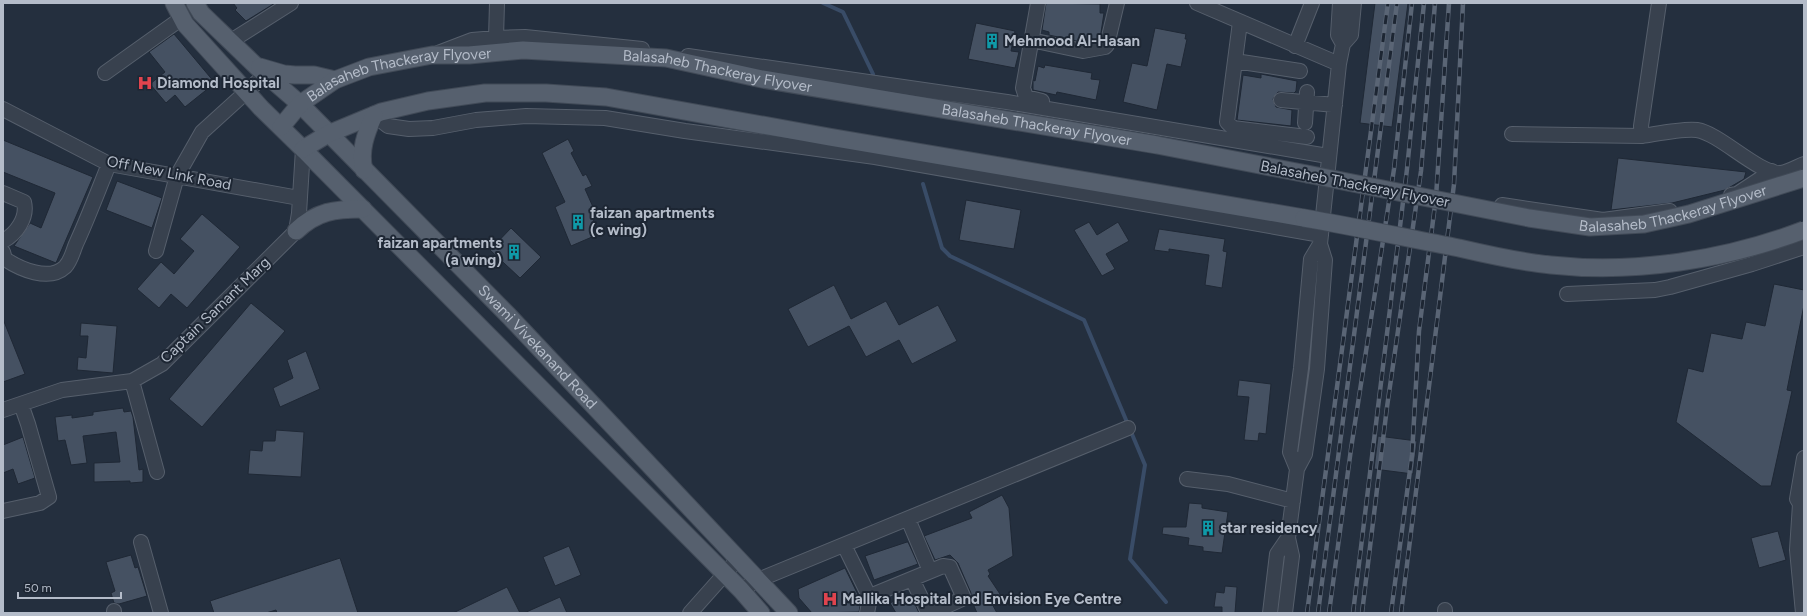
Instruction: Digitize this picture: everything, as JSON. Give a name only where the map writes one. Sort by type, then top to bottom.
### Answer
[{"type":"main road","name":"Swami Vivekanand Road","points":[[196,3],[201,12],[261,70],[300,104],[509,316],[789,613]]},
{"type":"main road","name":"Swami Vivekanand Road","points":[[178,10],[186,24],[246,92],[741,590],[761,613]]},
{"type":"main road","name":"Balasaheb Thackeray Flyover","points":[[281,126],[300,104],[335,80],[369,67],[432,55],[469,55],[523,50],[666,58],[762,79],[1157,145],[1529,218],[1590,227],[1644,224],[1690,214],[1804,178]]},
{"type":"main road","points":[[261,70],[295,76],[314,75],[335,80]]},
{"type":"main road","name":"Balasaheb Thackeray Flyover","points":[[303,149],[328,134],[374,115],[428,101],[485,93],[546,93],[606,97],[829,138],[1304,218],[1505,258],[1551,265],[1622,267],[1700,259],[1779,239],[1804,230]]},
{"type":"main road","points":[[364,170],[361,158],[362,150],[374,115]]},
{"type":"main road","points":[[296,231],[305,222],[326,212],[363,209]]},
{"type":"street","points":[[231,41],[290,3]]},
{"type":"street","points":[[496,38],[497,3]]},
{"type":"street","points":[[1038,3],[1023,88],[1026,97],[1096,109]]},
{"type":"street","points":[[1031,40],[1083,51],[1105,47],[1107,45],[1117,3]]},
{"type":"street","points":[[1199,3],[1339,64]]},
{"type":"street","points":[[1340,3],[1338,35],[1343,44]]},
{"type":"street","points":[[1297,469],[1290,452],[1303,347],[1311,259],[1320,239],[1339,64],[1343,44],[1351,35],[1354,3]]},
{"type":"street","points":[[1642,136],[1641,126],[1659,3]]},
{"type":"street","points":[[1295,46],[1310,4]]},
{"type":"street","points":[[105,73],[178,10]]},
{"type":"street","points":[[1240,22],[1227,118],[1229,126],[1233,128],[1306,130],[1307,97]]},
{"type":"street","points":[[432,55],[472,40],[496,38],[525,37],[603,44],[1007,102],[1328,156]]},
{"type":"street","points":[[1235,61],[1300,71]]},
{"type":"street","points":[[156,251],[177,176],[202,132],[246,92],[261,70]]},
{"type":"street","points":[[1280,100],[1307,97],[1335,105]]},
{"type":"street","name":"Off New Link Road","points":[[3,109],[109,164],[299,198]]},
{"type":"street","points":[[374,115],[388,126],[409,129],[433,128],[476,120],[526,116],[605,118],[685,131],[875,157],[1320,239]]},
{"type":"street","points":[[1512,134],[1642,136],[1697,130],[1722,142],[1742,156],[1772,172],[1782,173],[1804,164]]},
{"type":"street","points":[[296,231],[300,213],[299,198],[303,149]]},
{"type":"street","points":[[3,252],[5,259],[11,263],[34,272],[54,273],[65,266],[86,221],[109,164]]},
{"type":"street","points":[[1502,204],[1604,220],[1669,211],[1737,194],[1772,172]]},
{"type":"street","points":[[3,193],[24,202],[25,206],[25,213],[20,226],[15,233],[3,241]]},
{"type":"street","name":"Captain Samant Marg","points":[[3,410],[62,390],[132,381],[162,364],[296,231]]},
{"type":"street","points":[[1285,613],[1292,556],[1288,538],[1297,469],[1306,454],[1319,348],[1325,260],[1320,239]]},
{"type":"street","points":[[1568,294],[1655,290],[1752,264],[1804,247]]},
{"type":"street","points":[[1303,347],[1319,348]]},
{"type":"street","points":[[132,381],[157,472]]},
{"type":"street","points":[[3,511],[40,503],[49,497],[21,404]]},
{"type":"street","points":[[1295,417],[1310,419]]},
{"type":"street","points":[[741,590],[758,580],[844,544],[1128,428]]},
{"type":"street","points":[[1803,613],[1797,550],[1800,504],[1797,499],[1804,458]]},
{"type":"street","points":[[1187,479],[1228,484],[1293,501]]},
{"type":"street","points":[[908,518],[930,571]]},
{"type":"street","points":[[1270,613],[1277,554],[1288,538]]},
{"type":"street","points":[[141,542],[162,613]]},
{"type":"street","points":[[844,544],[870,598],[867,613]]},
{"type":"street","points":[[690,613],[738,559]]},
{"type":"street","points":[[870,598],[875,594],[943,566],[950,567],[963,593],[962,598],[931,613],[928,612],[912,579]]},
{"type":"street","points":[[1272,595],[1287,597]]},
{"type":"building","points":[[233,3],[275,3],[246,21],[235,10],[237,8]]},
{"type":"building","points":[[1046,3],[1100,4],[1100,13],[1104,13],[1100,39],[1087,42],[1049,35],[1049,32],[1042,30]]},
{"type":"building","points":[[1375,3],[1408,3],[1392,127],[1360,123]]},
{"type":"building","name":"Mehmood Al-Hasan","points":[[976,23],[1015,31],[1011,51],[1019,52],[1015,68],[968,59]]},
{"type":"building","points":[[1155,28],[1186,34],[1185,39],[1187,39],[1181,67],[1167,64],[1157,110],[1123,102],[1132,63],[1147,66]]},
{"type":"building","points":[[174,34],[215,83],[185,107],[175,95],[166,103],[150,84],[165,72],[149,52]]},
{"type":"building","points":[[1045,65],[1092,73],[1091,79],[1100,80],[1096,100],[1057,92],[1056,95],[1033,90],[1033,80],[1035,81],[1038,66],[1044,68]]},
{"type":"building","points":[[1261,74],[1297,81],[1296,91],[1294,93],[1278,92],[1273,99],[1276,107],[1292,110],[1291,126],[1237,120],[1243,75],[1261,78]]},
{"type":"building","points":[[568,139],[574,151],[571,153],[583,176],[586,174],[592,186],[585,189],[593,207],[589,210],[599,234],[571,246],[555,207],[565,202],[542,153]]},
{"type":"building","points":[[3,140],[93,177],[56,263],[14,246],[30,223],[41,228],[55,193],[3,172]]},
{"type":"building","points":[[1618,158],[1746,172],[1744,179],[1725,190],[1672,203],[1611,210]]},
{"type":"building","points":[[117,181],[162,198],[152,228],[106,210]]},
{"type":"building","points":[[966,200],[1021,210],[1014,249],[959,240]]},
{"type":"building","points":[[202,214],[240,247],[187,308],[171,294],[159,308],[137,289],[161,262],[174,274],[194,251],[180,239]]},
{"type":"building","points":[[1089,222],[1097,235],[1118,222],[1129,241],[1106,254],[1115,269],[1102,276],[1074,230]]},
{"type":"building","name":"faizan apartments (a wing)","points":[[511,228],[541,257],[520,278],[490,250]]},
{"type":"building","points":[[1159,229],[1225,239],[1223,251],[1227,252],[1222,288],[1205,285],[1209,255],[1169,249],[1169,252],[1154,250]]},
{"type":"building","points":[[1774,284],[1804,290],[1804,305],[1787,390],[1792,391],[1771,486],[1761,486],[1676,422],[1688,368],[1703,372],[1711,333],[1742,339],[1746,322],[1765,326]]},
{"type":"building","points":[[834,285],[851,319],[886,301],[899,325],[938,305],[957,341],[912,364],[899,340],[866,357],[849,326],[808,347],[788,309]]},
{"type":"building","points":[[251,303],[285,331],[202,427],[169,399]]},
{"type":"building","points":[[3,319],[25,374],[3,382]]},
{"type":"building","points":[[81,323],[117,326],[113,373],[77,370],[78,357],[86,358],[88,336],[80,336]]},
{"type":"building","points":[[306,351],[320,389],[280,407],[273,388],[293,378],[287,360]]},
{"type":"building","points":[[1239,380],[1271,384],[1266,434],[1259,433],[1258,441],[1244,440],[1249,397],[1237,396]]},
{"type":"building","points":[[123,408],[124,412],[131,411],[133,417],[139,470],[143,469],[143,482],[94,482],[94,463],[120,462],[116,432],[83,436],[87,463],[71,465],[65,440],[58,441],[55,417],[72,415],[72,418],[93,415],[93,412]]},
{"type":"building","points":[[276,430],[304,432],[301,477],[248,474],[250,450],[262,451],[263,441],[275,441]]},
{"type":"building","points":[[1378,436],[1417,441],[1413,474],[1374,469]]},
{"type":"building","points":[[23,437],[35,478],[18,484],[13,469],[3,473],[3,445]]},
{"type":"building","points":[[1002,495],[1009,508],[1013,556],[988,570],[990,574],[988,576],[1002,597],[991,602],[997,613],[977,613],[971,599],[971,593],[958,563],[950,555],[935,560],[924,536],[972,518],[969,512]]},
{"type":"building","name":"star residency","points":[[1189,503],[1202,504],[1202,508],[1228,512],[1222,553],[1203,551],[1203,547],[1188,545],[1189,538],[1162,534],[1163,527],[1186,527]]},
{"type":"building","points":[[1778,531],[1786,560],[1759,568],[1751,538]]},
{"type":"building","points":[[907,542],[918,564],[874,580],[865,556]]},
{"type":"building","points":[[569,546],[581,575],[555,586],[543,557]]},
{"type":"building","points":[[131,555],[135,568],[138,567],[147,596],[119,604],[114,603],[111,593],[115,591],[106,562]]},
{"type":"building","points":[[340,558],[358,613],[277,613],[276,610],[266,613],[214,613],[210,601]]},
{"type":"building","points":[[845,568],[861,601],[859,612],[812,613],[799,598],[798,589]]},
{"type":"building","points":[[1225,586],[1237,587],[1235,613],[1222,613],[1222,607],[1214,607],[1216,592],[1224,593]]},
{"type":"building","points":[[507,587],[520,613],[453,613]]},
{"type":"building","points":[[910,593],[919,613],[896,613],[890,603]]},
{"type":"building","points":[[560,597],[567,613],[524,613]]},
{"type":"waterway","points":[[823,3],[843,12],[873,74]]},
{"type":"waterway","points":[[923,184],[942,248],[950,256],[1084,320],[1145,465],[1130,559],[1166,602]]},
{"type":"railway","points":[[1307,613],[1388,3]]},
{"type":"railway","points":[[1318,613],[1397,3]]},
{"type":"railway","points":[[1329,613],[1351,449],[1394,169],[1412,3]]},
{"type":"railway","points":[[1353,613],[1407,169],[1424,3]]},
{"type":"railway","points":[[1362,613],[1387,407],[1421,171],[1435,3]]},
{"type":"railway","points":[[1391,613],[1412,455],[1419,331],[1436,197],[1449,3]]},
{"type":"railway","points":[[1401,613],[1454,184],[1463,3]]},
{"type":"place","name":"Mehmood Al-Hasan","points":[[992,41]]},
{"type":"place","name":"Diamond Hospital","points":[[145,83]]},
{"type":"place","name":"faizan apartments (c wing)","points":[[578,222]]},
{"type":"place","name":"faizan apartments (a wing)","points":[[514,252]]},
{"type":"place","name":"star residency","points":[[1208,528]]},
{"type":"place","name":"Mallika Hospital and Envision Eye Centre","points":[[830,599]]}]
